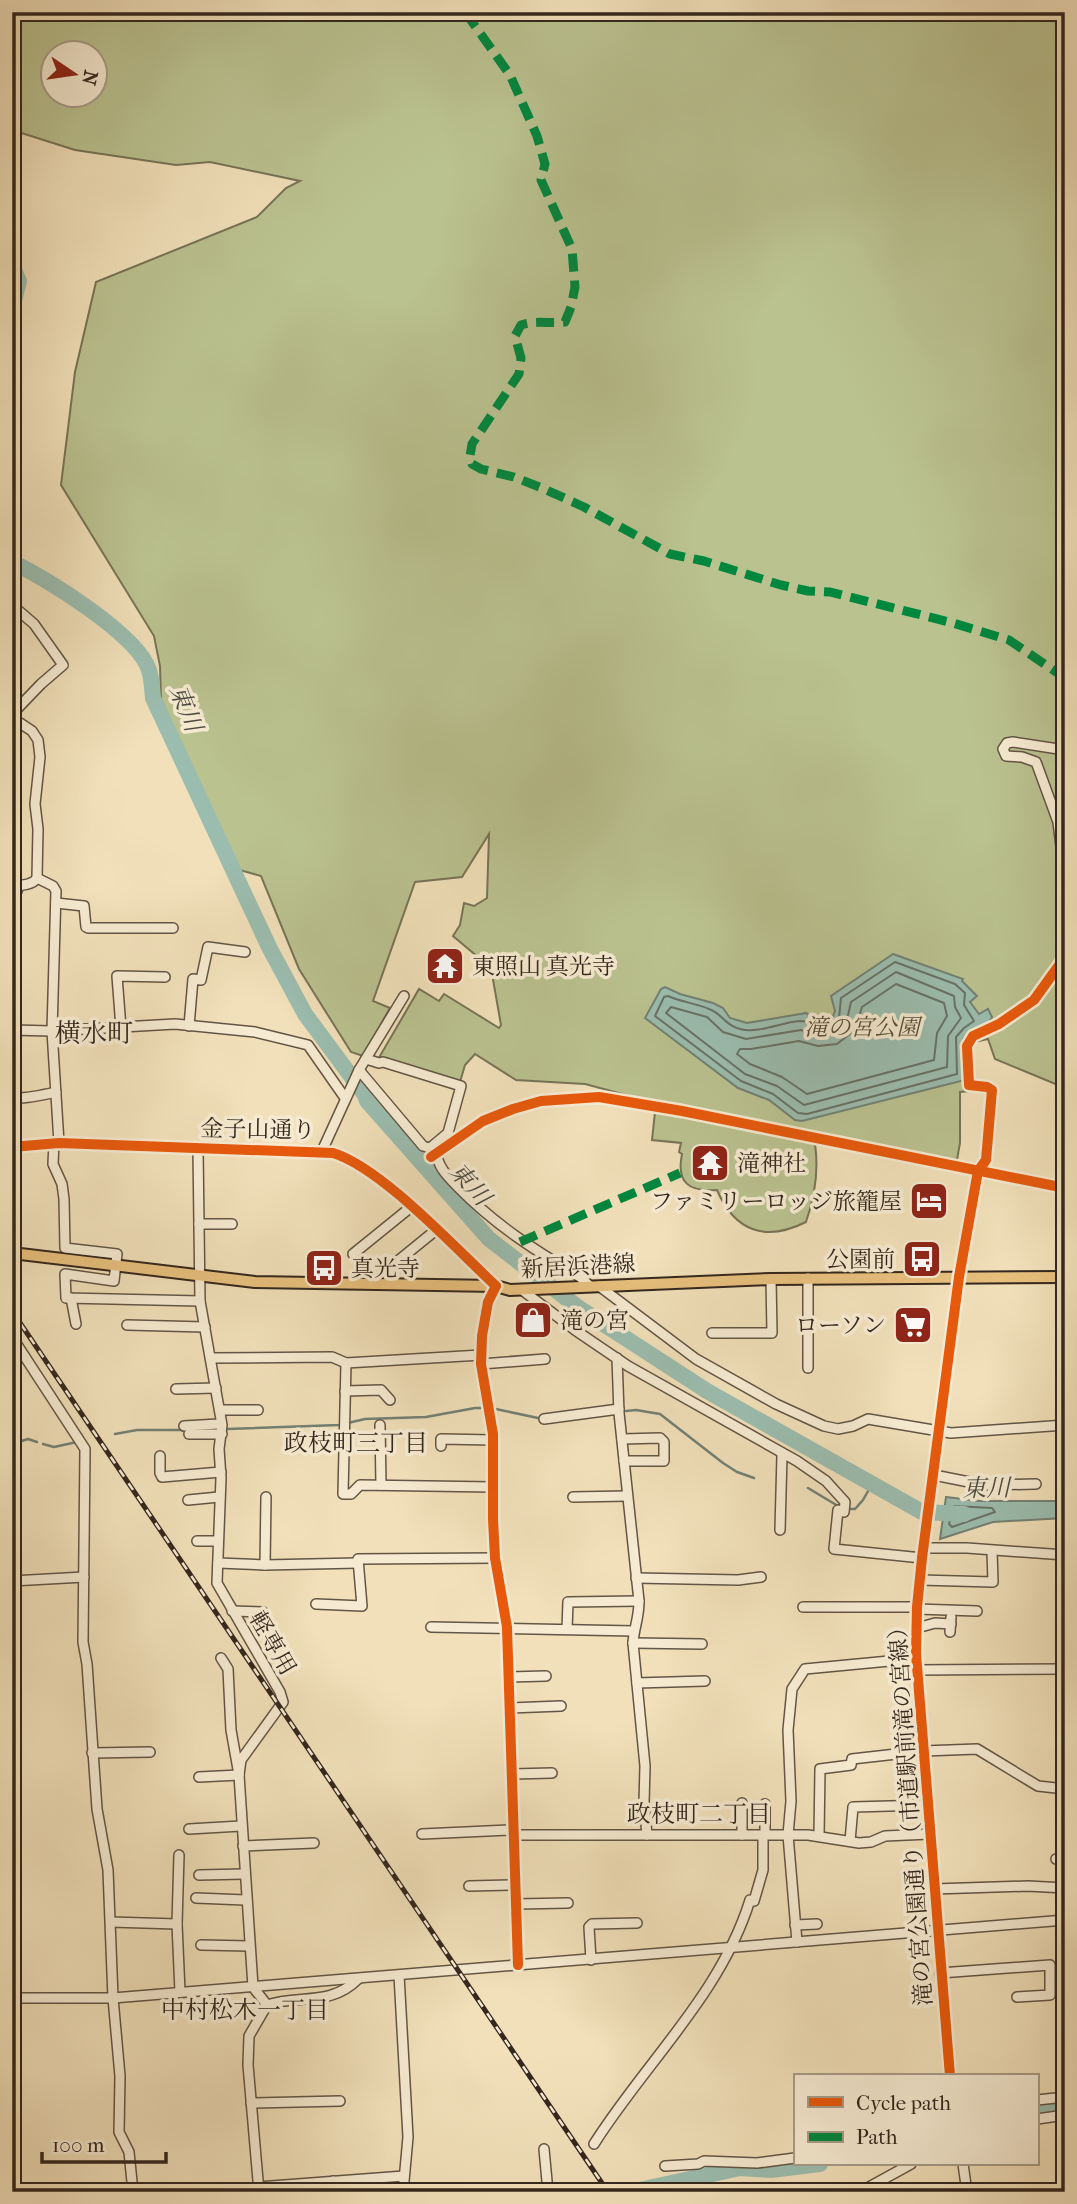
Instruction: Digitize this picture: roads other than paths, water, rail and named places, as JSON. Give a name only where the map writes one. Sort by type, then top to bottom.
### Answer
[{"type":"main road","name":"新居浜港線","points":[[12,1253],[199,1276],[311,1285],[496,1286],[510,1290],[808,1278],[1065,1277]]},
{"type":"street","points":[[12,605],[34,624],[63,665],[14,707],[16,724],[32,731],[38,740],[39,749],[35,804],[38,829],[37,878],[32,883],[16,886],[12,903]]},
{"type":"street","points":[[1065,750],[1013,742],[1007,743],[1003,749],[1006,756],[1037,762],[1058,822],[1065,879]]},
{"type":"street","points":[[37,878],[53,886],[56,891],[52,1031],[56,1143],[53,1164],[62,1184],[65,1248],[117,1254],[114,1281],[65,1274],[65,1298],[200,1301]]},
{"type":"street","points":[[56,903],[84,906],[88,928],[173,928]]},
{"type":"street","points":[[188,1026],[193,979],[201,980],[208,947],[245,952]]},
{"type":"street","points":[[1036,1484],[984,1485],[934,1475],[959,1277],[978,1171],[986,1160],[992,1090],[968,1085],[967,1046],[973,1036],[999,1024],[1034,1000],[1065,957]]},
{"type":"street","points":[[121,1028],[117,976],[165,978]]},
{"type":"street","points":[[322,1151],[358,1071],[404,996]]},
{"type":"street","points":[[12,1030],[52,1031],[167,1024],[255,1032],[308,1045],[346,1096]]},
{"type":"street","points":[[366,1059],[461,1086],[448,1133],[430,1148]]},
{"type":"street","points":[[358,1071],[424,1146],[437,1154],[441,1168],[458,1188],[504,1230],[595,1286],[696,1359],[776,1404],[824,1426],[838,1429],[868,1419],[940,1432],[1065,1425]]},
{"type":"street","points":[[12,1098],[56,1092]]},
{"type":"street","name":"金子山通り","points":[[12,1147],[56,1143],[322,1151],[344,1156],[411,1207],[496,1286]]},
{"type":"street","name":"軽専用","points":[[198,1149],[200,1301],[222,1428],[219,1449],[219,1587],[280,1692],[283,1702],[241,1760],[239,1775]]},
{"type":"street","points":[[353,1254],[411,1207]]},
{"type":"street","points":[[199,1224],[232,1224]]},
{"type":"street","points":[[387,1269],[436,1230]]},
{"type":"street","points":[[808,1278],[808,1368]]},
{"type":"street","points":[[712,1333],[772,1333],[771,1279]]},
{"type":"street","points":[[496,1286],[488,1302],[481,1336],[481,1359],[493,1440],[495,1559],[507,1627],[518,1965]]},
{"type":"street","points":[[527,1290],[617,1359],[827,1481],[844,1507],[838,1510],[834,1549],[967,1548],[1065,1555]]},
{"type":"street","points":[[71,1298],[76,1324]]},
{"type":"street","points":[[127,1325],[205,1327]]},
{"type":"street","points":[[12,1337],[85,1450],[83,1642],[87,1664],[97,1810],[107,1854],[113,1998],[120,2076],[119,2132],[129,2152],[133,2192]]},
{"type":"street","points":[[211,1358],[332,1357],[346,1363],[545,1359]]},
{"type":"street","points":[[617,1359],[627,1496],[639,1601],[639,1618],[633,1643],[645,1766],[644,1804],[647,1835]]},
{"type":"street","points":[[346,1363],[343,1494],[351,1494],[360,1485],[493,1488]]},
{"type":"street","points":[[176,1389],[216,1388]]},
{"type":"street","points":[[345,1391],[381,1390],[390,1400]]},
{"type":"street","points":[[544,1419],[620,1409]]},
{"type":"street","points":[[220,1410],[258,1410]]},
{"type":"street","points":[[186,1430],[218,1424],[222,1428]]},
{"type":"street","points":[[380,1424],[381,1485]]},
{"type":"street","points":[[622,1438],[660,1438],[664,1442],[669,1461],[624,1461]]},
{"type":"street","points":[[441,1446],[441,1439],[493,1440]]},
{"type":"street","points":[[780,1530],[782,1455]]},
{"type":"street","points":[[160,1456],[162,1477],[221,1472]]},
{"type":"street","name":"滝の宮公園通り（市道駅前滝の宮線）","points":[[934,1475],[917,1608],[916,1654],[950,2074]]},
{"type":"street","points":[[573,1497],[627,1496]]},
{"type":"street","points":[[188,1500],[219,1497]]},
{"type":"street","points":[[265,1565],[266,1497]]},
{"type":"street","points":[[197,1541],[218,1541]]},
{"type":"street","points":[[920,1580],[993,1582],[992,1551]]},
{"type":"street","points":[[316,1604],[362,1606],[358,1559],[495,1559]]},
{"type":"street","points":[[218,1563],[358,1563]]},
{"type":"street","points":[[12,1581],[84,1577]]},
{"type":"street","points":[[636,1578],[738,1580],[761,1577]]},
{"type":"street","points":[[567,1629],[568,1602],[639,1601]]},
{"type":"street","points":[[803,1606],[977,1611]]},
{"type":"street","points":[[232,1611],[263,1612]]},
{"type":"street","points":[[916,1628],[935,1623],[951,1624]]},
{"type":"street","points":[[431,1627],[634,1631]]},
{"type":"street","points":[[633,1643],[702,1644]]},
{"type":"street","points":[[797,1942],[788,1835],[791,1801],[788,1730],[792,1689],[805,1669],[900,1660],[916,1654]]},
{"type":"street","points":[[221,1658],[228,1670],[231,1730],[239,1775],[253,1987],[267,2005]]},
{"type":"street","points":[[917,1670],[1065,1669]]},
{"type":"street","points":[[509,1677],[547,1676]]},
{"type":"street","points":[[637,1683],[705,1681]]},
{"type":"street","points":[[510,1708],[561,1706]]},
{"type":"street","points":[[819,1836],[820,1769],[851,1765],[852,1759],[923,1751],[977,1749],[1038,1786],[1065,1789]]},
{"type":"street","points":[[92,1753],[150,1752]]},
{"type":"street","points":[[512,1774],[552,1773]]},
{"type":"street","points":[[199,1777],[239,1775]]},
{"type":"street","points":[[742,1803],[742,1835]]},
{"type":"street","points":[[594,2144],[645,2076],[732,1949],[750,1900],[754,1901],[763,1870],[765,1804]]},
{"type":"street","points":[[850,1841],[853,1807],[927,1805]]},
{"type":"street","points":[[189,1829],[241,1826]]},
{"type":"street","points":[[422,1834],[509,1830],[514,1835],[788,1835],[871,1842],[885,1836],[929,1834]]},
{"type":"street","points":[[243,1846],[314,1843]]},
{"type":"street","points":[[178,1854],[180,1992]]},
{"type":"street","points":[[199,1875],[244,1874]]},
{"type":"street","points":[[469,1886],[514,1885]]},
{"type":"street","points":[[934,1889],[1028,1886],[1065,1888]]},
{"type":"street","points":[[196,1898],[246,1899]]},
{"type":"street","points":[[516,1904],[568,1903]]},
{"type":"street","points":[[12,1998],[113,1998],[1065,1920]]},
{"type":"street","points":[[111,1922],[177,1924]]},
{"type":"street","points":[[591,1960],[589,1927],[592,1924],[637,1923]]},
{"type":"street","points":[[795,1925],[817,1924]]},
{"type":"street","points":[[201,1945],[249,1946]]},
{"type":"street","points":[[940,1973],[1050,1965],[1050,1996],[1017,1997]]},
{"type":"street","points":[[399,1975],[408,2137],[403,2192]]},
{"type":"street","points":[[267,2005],[319,1999],[338,1993],[358,1979]]},
{"type":"street","points":[[267,2005],[249,2036],[258,2189],[404,2176]]},
{"type":"street","points":[[1038,2100],[1065,2096]]},
{"type":"street","points":[[251,2103],[340,2101]]},
{"type":"street","points":[[1038,2119],[1065,2115]]},
{"type":"street","points":[[544,2149],[548,2192]]},
{"type":"street","points":[[665,2166],[698,2164],[704,2161],[757,2163],[794,2158]]},
{"type":"street","points":[[860,2192],[907,2166]]},
{"type":"street","points":[[963,2166],[967,2192]]},
{"type":"street","points":[[333,2181],[334,2192]]},
{"type":"water","points":[[893,954],[963,979],[977,996],[970,1002],[979,1014],[988,1009],[992,1017],[990,1021],[963,1039],[965,1080],[802,1121],[795,1120],[769,1100],[738,1088],[645,1018],[661,989],[665,987],[713,1003],[723,1008],[730,1018],[747,1023],[806,1013],[819,1020],[828,1019],[835,1011],[831,996]]},
{"type":"water","points":[[946,1497],[980,1501],[1065,1501],[1065,1518],[993,1522],[940,1539]]},
{"type":"waterway","points":[[12,266],[19,281],[12,308]]},
{"type":"waterway","name":"東川","points":[[12,562],[89,609],[128,641],[141,656],[150,673],[153,698],[269,947],[305,1014],[367,1101],[489,1239],[579,1308],[707,1391],[922,1512],[964,1514]]},
{"type":"waterway","points":[[199,1430],[339,1425],[365,1419],[426,1417],[485,1408]]},
{"type":"waterway","points":[[491,1408],[538,1418]]},
{"type":"waterway","points":[[626,1411],[660,1414],[723,1463],[754,1478]]},
{"type":"waterway","points":[[115,1434],[137,1430],[185,1430]]},
{"type":"waterway","points":[[12,1444],[28,1439],[37,1442]]},
{"type":"waterway","points":[[43,1444],[54,1447],[77,1442]]},
{"type":"waterway","points":[[847,1509],[855,1509],[872,1484]]},
{"type":"waterway","points":[[808,1488],[838,1506]]},
{"type":"waterway","points":[[1038,2110],[1065,2106]]},
{"type":"waterway","points":[[630,2192],[740,2168],[771,2170],[804,2166]]},
{"type":"railway","points":[[12,1311],[608,2192]]},
{"type":"place","name":"東照山 真光寺","points":[[445,966]]},
{"type":"place","name":"滝神社","points":[[710,1163]]},
{"type":"place","name":"ファミリーロッジ旅籠屋","points":[[929,1201]]},
{"type":"place","name":"公園前","points":[[922,1259]]},
{"type":"place","name":"真光寺","points":[[324,1268]]},
{"type":"place","name":"滝の宮","points":[[533,1320]]},
{"type":"place","name":"ローソン","points":[[913,1325]]},
{"type":"district","name":"横水町","points":[[94,1033]]},
{"type":"district","name":"政枝町三丁目","points":[[356,1443]]},
{"type":"district","name":"政枝町二丁目","points":[[699,1814]]},
{"type":"district","name":"中村松木一丁目","points":[[245,2010]]},
{"type":"park label","name":"滝の宮公園","points":[[862,1027]]}]
